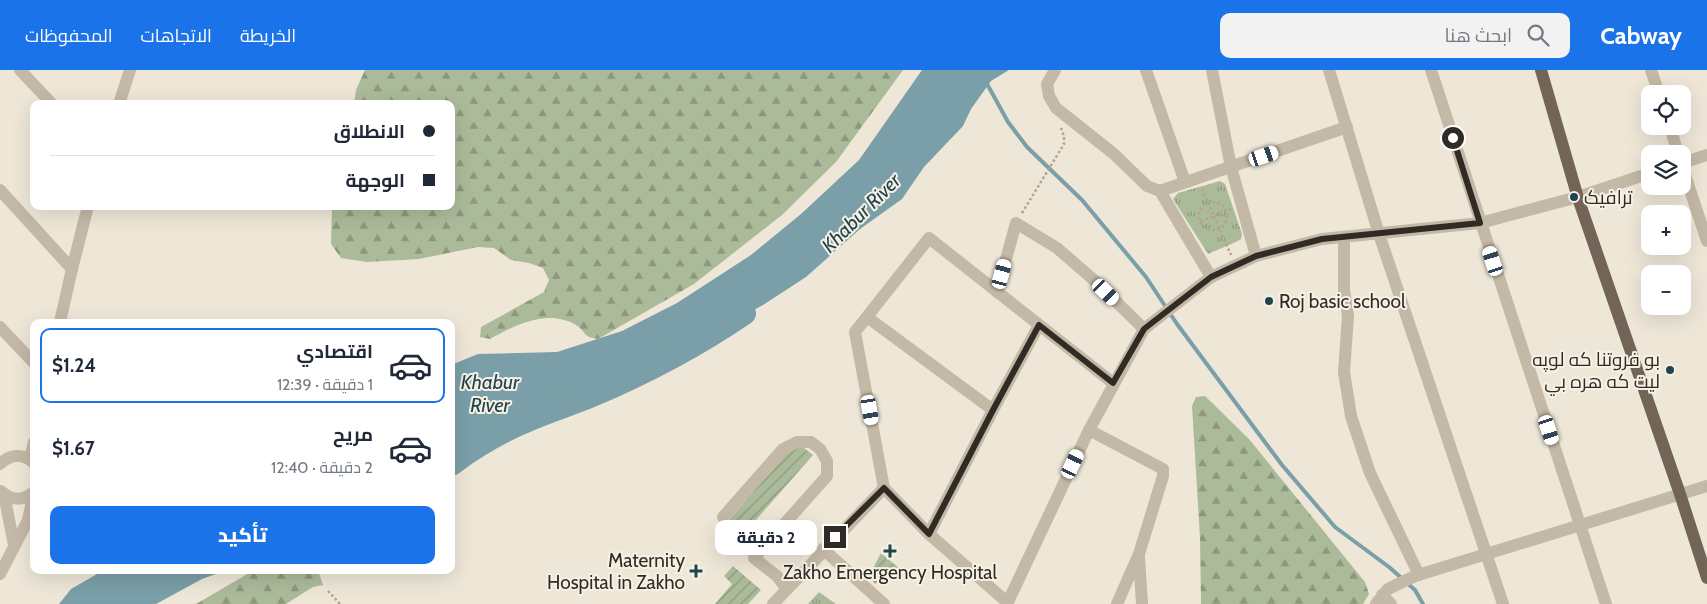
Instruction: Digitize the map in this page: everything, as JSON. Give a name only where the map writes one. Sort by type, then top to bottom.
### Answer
[{"type":"main road","points":[[1541,70],[1578,196],[1707,578]]},
{"type":"street","points":[[20,70],[48,100]]},
{"type":"street","points":[[120,100],[130,70]]},
{"type":"street","points":[[1055,70],[1047,84],[1049,96],[1056,108],[1114,154],[1147,186],[1160,190],[1347,126]]},
{"type":"street","points":[[1146,70],[1185,182]]},
{"type":"street","points":[[1212,70],[1231,167],[1256,256]]},
{"type":"street","points":[[1329,70],[1379,234],[1503,604]]},
{"type":"street","points":[[1431,70],[1606,604]]},
{"type":"street","points":[[1652,70],[1656,85]]},
{"type":"street","points":[[1691,161],[1707,155]]},
{"type":"street","points":[[1113,383],[929,238],[856,332],[884,488],[929,534],[1007,603],[1089,430],[1144,329],[1206,281],[1256,256],[1322,239],[1480,223],[1641,177]]},
{"type":"street","points":[[0,190],[72,269]]},
{"type":"street","points":[[1160,190],[1206,281]]},
{"type":"street","points":[[1691,192],[1707,241]]},
{"type":"street","points":[[61,319],[87,210]]},
{"type":"street","points":[[997,292],[1016,222],[1056,248],[1095,281],[1144,329]]},
{"type":"street","points":[[1344,237],[1344,290],[1348,316],[1344,372],[1351,416],[1370,473],[1417,575]]},
{"type":"street","points":[[867,317],[993,410]]},
{"type":"street","points":[[929,534],[1039,325]]},
{"type":"street","points":[[0,327],[30,359]]},
{"type":"street","points":[[1089,430],[1163,469],[1139,554],[1117,604]]},
{"type":"street","points":[[723,516],[783,449],[797,442],[811,442],[820,449],[827,461],[827,476],[754,558],[777,576],[787,589]]},
{"type":"street","points":[[0,464],[4,460],[17,455],[30,460]]},
{"type":"street","points":[[1384,598],[1417,575],[1707,486]]},
{"type":"street","points":[[773,604],[823,549],[884,488]]},
{"type":"street","points":[[2,492],[16,499],[30,494]]},
{"type":"street","points":[[2,492],[10,519],[14,545]]},
{"type":"street","points":[[0,574],[28,520],[30,511]]},
{"type":"street","points":[[823,549],[884,604]]},
{"type":"street","points":[[1139,554],[1142,604]]},
{"type":"path","points":[[1030,201],[1064,144]]},
{"type":"path","points":[[1198,178],[1236,266]]},
{"type":"path","points":[[1208,203],[1220,204],[1226,211],[1226,219],[1219,228],[1206,228],[1200,221],[1199,217],[1202,209],[1208,203]]},
{"type":"path","points":[[1200,221],[1241,204]]},
{"type":"path","points":[[328,591],[340,604]]},
{"type":"green space","points":[[365,70],[903,70],[836,162],[782,215],[694,284],[598,339],[587,336],[576,325],[554,318],[532,320],[490,339],[480,337],[481,327],[544,292],[549,280],[543,268],[511,260],[494,248],[478,247],[419,259],[367,262],[341,258],[331,244],[332,210],[455,210],[455,100],[355,100],[356,90]]},
{"type":"green space","points":[[1220,181],[1225,184],[1242,234],[1241,239],[1238,241],[1208,254],[1173,199],[1178,193]]},
{"type":"green space","points":[[1205,396],[1249,439],[1365,582],[1369,594],[1363,604],[1201,604],[1200,538],[1192,406],[1196,397]]},
{"type":"green space","points":[[798,447],[804,448],[813,455],[741,537],[727,522],[786,454]]},
{"type":"green space","points":[[881,553],[899,568],[895,572],[887,571],[875,584],[869,576]]},
{"type":"green space","points":[[733,566],[761,590],[748,604],[715,604],[732,584],[724,576]]},
{"type":"green space","points":[[247,574],[319,574],[323,585],[313,587],[286,604],[196,604]]},
{"type":"green space","points":[[819,592],[836,604],[808,604]]},
{"type":"water","name":"Khabur River","points":[[922,70],[1009,70],[991,81],[971,109],[963,126],[924,167],[902,199],[860,229],[806,277],[763,305],[683,349],[610,379],[524,420],[461,456],[455,461],[455,363],[478,354],[557,352],[622,331],[677,303],[751,255],[801,214],[859,160]]},
{"type":"water","points":[[97,574],[216,574],[202,579],[156,604],[59,604],[71,589]]},
{"type":"waterway","points":[[986,82],[1008,122],[1027,147],[1082,200],[1146,277],[1177,324],[1282,465],[1335,527],[1389,567],[1415,590],[1423,604]]},
{"type":"waterway","name":"Khabur River","points":[[455,461],[513,426],[590,396],[650,368],[707,337],[744,313]]},
{"type":"place","name":"ترافیک","points":[[1574,197]]},
{"type":"place","name":"Roj basic school","points":[[1269,301]]},
{"type":"place","name":"بو فروتنا كه لوپه ليت كه هره بي","points":[[1670,370]]},
{"type":"place","name":"Zakho Emergency Hospital","points":[[890,551]]},
{"type":"place","name":"Maternity Hospital in Zakho","points":[[696,571]]},
{"type":"route","points":[[835,537],[884,488],[929,534],[1039,325],[1113,383],[1144,329],[1211,277],[1256,256],[1322,239],[1480,223],[1453,138]]}]
